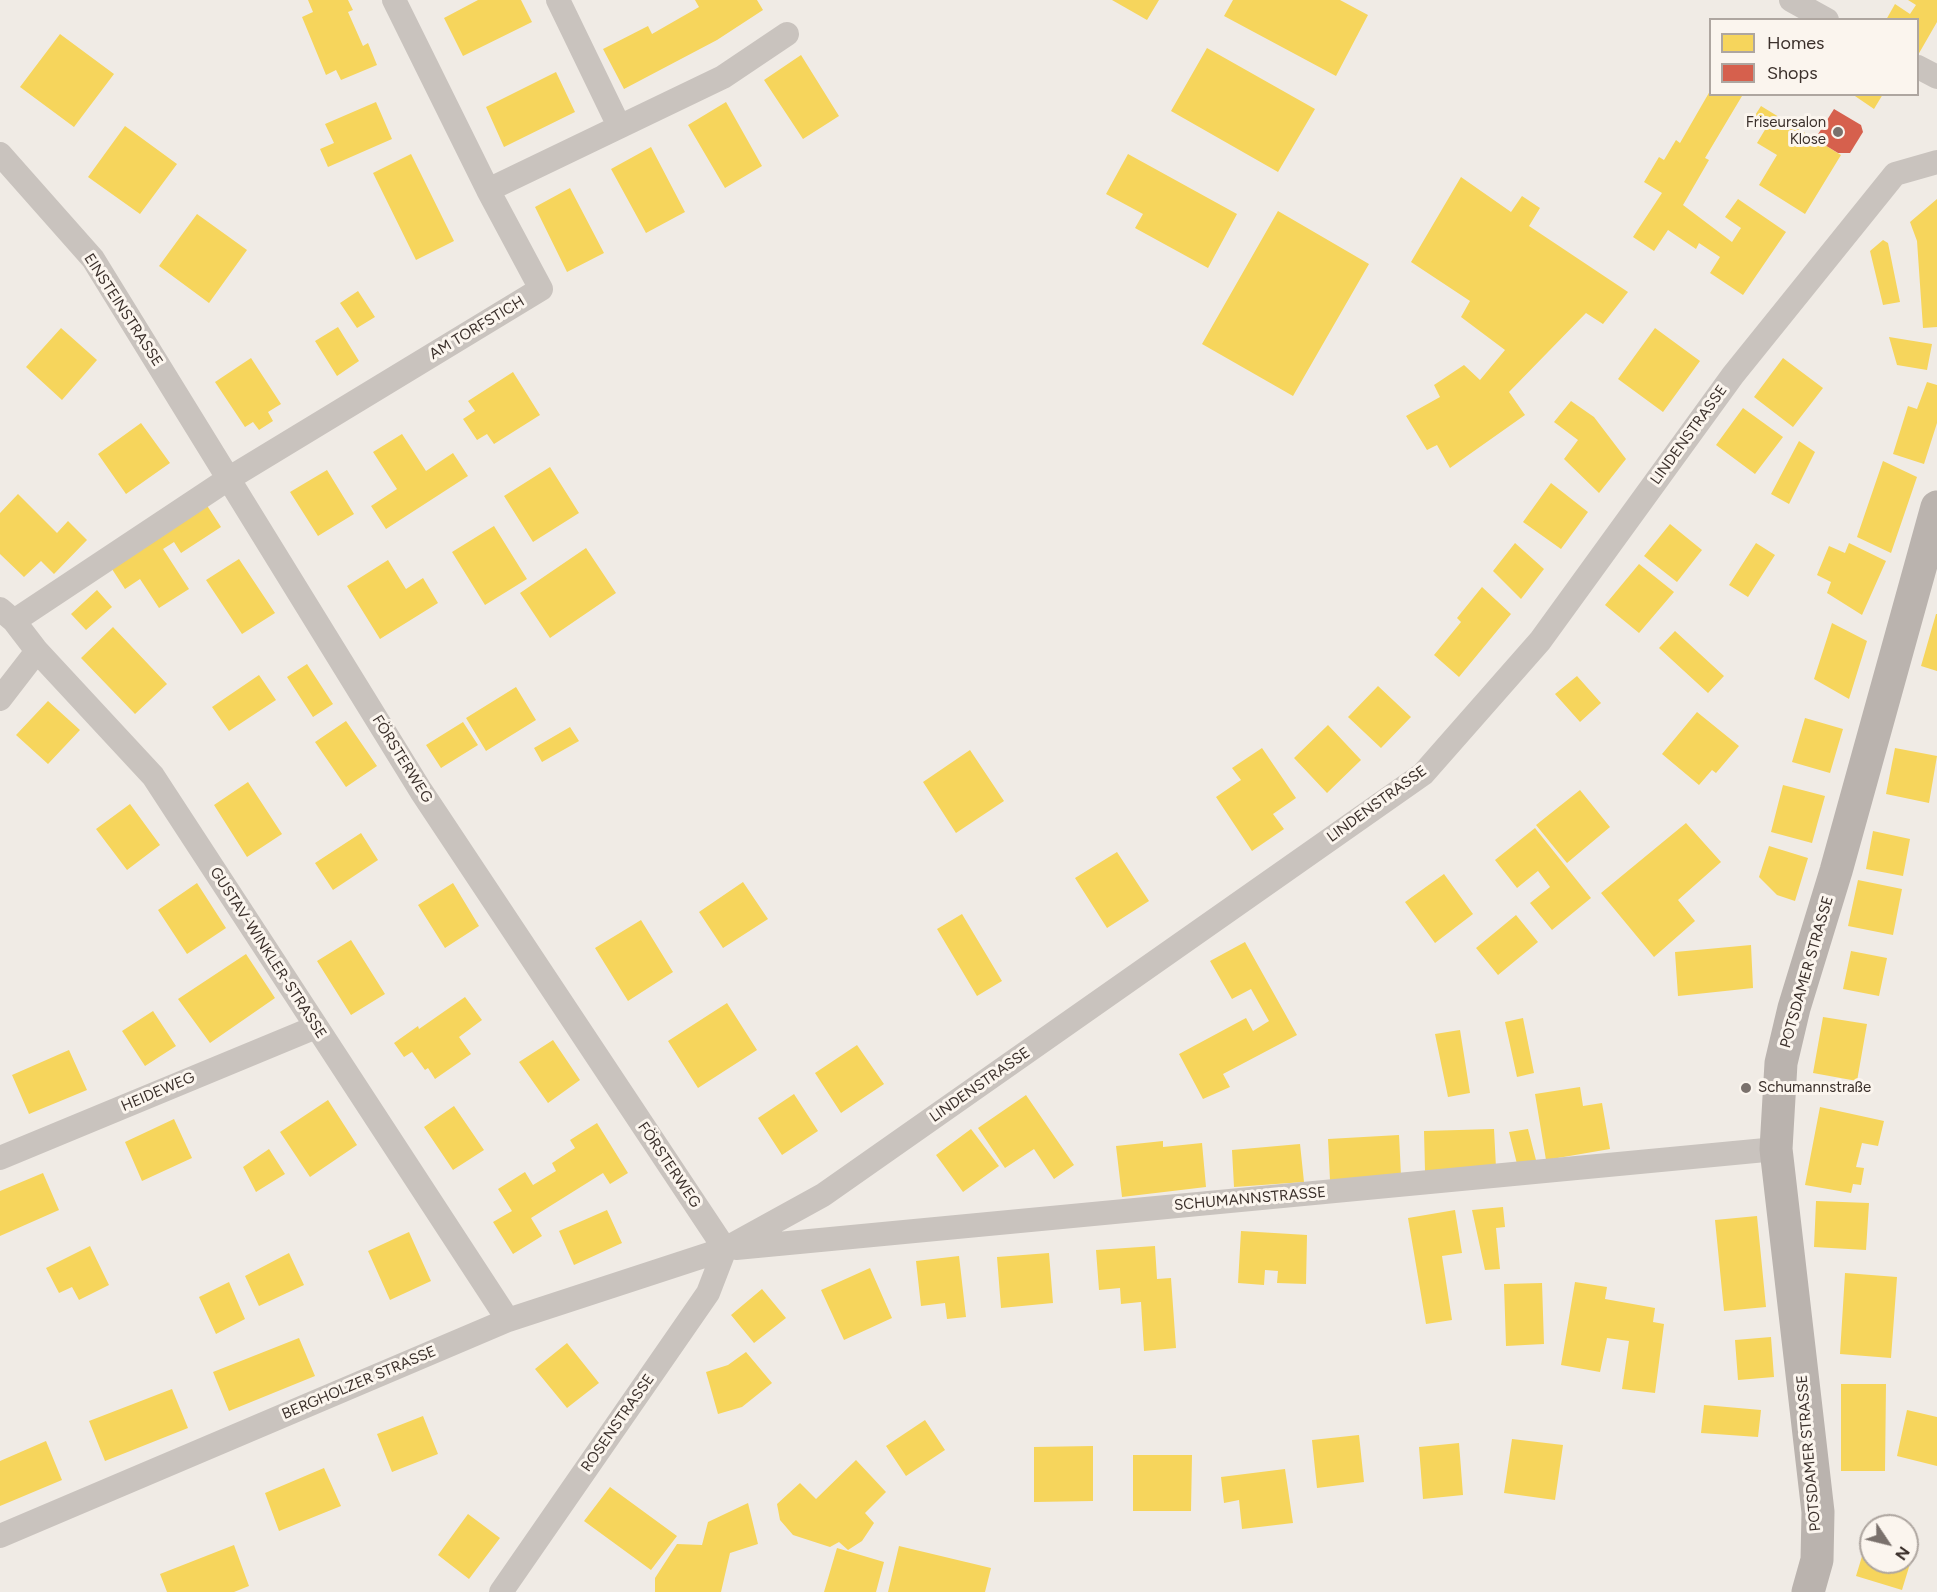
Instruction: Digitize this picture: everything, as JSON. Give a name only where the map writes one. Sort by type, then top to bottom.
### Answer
[{"type":"street","name":"AM TORFSTICH","points":[[228,479],[541,289],[488,190],[394,0]]},
{"type":"street","points":[[558,0],[619,126]]},
{"type":"street","points":[[1791,0],[1823,18]]},
{"type":"street","points":[[488,190],[723,77],[787,34]]},
{"type":"street","points":[[1919,68],[1937,77]]},
{"type":"street","name":"EINSTEINSTRASSE","points":[[0,154],[93,259],[228,479]]},
{"type":"street","name":"LINDENSTRASSE","points":[[725,1249],[823,1196],[1423,774],[1540,641],[1733,375],[1895,174],[1937,162]]},
{"type":"street","points":[[7,615],[228,479]]},
{"type":"street","name":"FÖRSTERWEG","points":[[228,479],[421,791],[725,1249]]},
{"type":"street","name":"POTSDAMER STRASSE","points":[[1808,1592],[1817,1560],[1818,1512],[1776,1149],[1781,1063],[1794,1008],[1836,871],[1937,507]]},
{"type":"street","name":"GUSTAV-WINKLER-STRASSE","points":[[7,615],[37,651],[153,776],[508,1320]]},
{"type":"street","points":[[0,699],[37,651]]},
{"type":"street","name":"HEIDEWEG","points":[[0,1158],[316,1027]]},
{"type":"street","name":"SCHUMANNSTRASSE","points":[[725,1249],[1776,1149]]},
{"type":"street","name":"BERGHOLZER STRASSE","points":[[0,1536],[508,1320],[725,1249]]},
{"type":"street","name":"ROSENSTRASSE","points":[[501,1592],[708,1293],[725,1249]]},
{"type":"building: Homes","points":[[308,0],[348,0],[353,10],[348,12],[363,46],[368,43],[377,65],[341,80],[336,70],[326,75],[302,17],[313,12]]},
{"type":"building: Homes","points":[[478,0],[521,0],[532,22],[463,56],[444,18]]},
{"type":"building: Homes","points":[[695,0],[757,0],[763,10],[717,40],[624,89],[603,49],[648,26],[652,34],[699,7]]},
{"type":"building: Homes","points":[[1112,0],[1159,0],[1147,20]]},
{"type":"building: Homes","points":[[1233,0],[1340,0],[1368,15],[1336,76],[1224,16]]},
{"type":"building: Homes","points":[[1908,0],[1937,0],[1937,22],[1919,53],[1919,18],[1887,18],[1895,4],[1910,14],[1916,5]]},
{"type":"building: Homes","points":[[60,34],[114,74],[74,127],[20,87]]},
{"type":"building: Homes","points":[[1207,48],[1315,109],[1278,172],[1171,111]]},
{"type":"building: Homes","points":[[801,55],[839,116],[803,139],[764,80]]},
{"type":"building: Homes","points":[[556,72],[575,112],[504,147],[486,107]]},
{"type":"building: Homes","points":[[1709,93],[1709,96],[1742,96],[1705,158],[1709,160],[1683,205],[1732,242],[1741,228],[1725,217],[1738,199],[1786,232],[1743,295],[1710,273],[1720,257],[1699,243],[1696,249],[1668,230],[1654,251],[1633,237],[1662,193],[1644,182],[1659,157],[1664,160],[1676,140],[1680,143]]},
{"type":"building: Homes","points":[[1855,96],[1882,96],[1874,109]]},
{"type":"building: Homes","points":[[376,102],[392,139],[328,167],[320,149],[334,143],[325,124]]},
{"type":"building: Homes","points":[[726,102],[762,166],[725,188],[688,125]]},
{"type":"building: Homes","points":[[1761,106],[1841,155],[1805,214],[1759,185],[1777,155],[1757,143],[1766,128],[1752,120]]},
{"type":"building: Homes","points":[[125,126],[177,164],[140,214],[88,177]]},
{"type":"building: Homes","points":[[651,147],[685,212],[646,233],[611,169]]},
{"type":"building: Homes","points":[[411,154],[454,241],[416,260],[373,173]]},
{"type":"building: Homes","points":[[1128,154],[1237,214],[1208,268],[1135,228],[1143,214],[1106,194]]},
{"type":"building: Homes","points":[[1461,177],[1511,212],[1522,196],[1540,208],[1529,226],[1628,292],[1603,324],[1586,313],[1509,392],[1525,415],[1450,468],[1437,445],[1427,450],[1406,416],[1440,397],[1434,385],[1464,365],[1480,380],[1505,350],[1461,317],[1470,301],[1411,262]]},
{"type":"building: Homes","points":[[570,188],[604,253],[567,272],[535,207]]},
{"type":"building: Homes","points":[[1937,199],[1937,327],[1923,328],[1917,241],[1910,222]]},
{"type":"building: Homes","points":[[1278,211],[1369,264],[1293,396],[1202,344]]},
{"type":"building: Homes","points":[[197,214],[247,250],[209,303],[159,266]]},
{"type":"building: Homes","points":[[1883,240],[1888,243],[1900,302],[1883,305],[1870,251]]},
{"type":"building: Homes","points":[[358,291],[375,317],[357,328],[340,303]]},
{"type":"building: Homes","points":[[338,327],[359,361],[337,376],[315,341]]},
{"type":"building: Homes","points":[[61,328],[97,360],[62,400],[26,367]]},
{"type":"building: Homes","points":[[1655,328],[1700,361],[1663,412],[1618,379]]},
{"type":"building: Homes","points":[[1889,337],[1932,344],[1927,370],[1897,365]]},
{"type":"building: Homes","points":[[251,358],[281,404],[268,412],[273,421],[259,430],[253,422],[245,427],[215,382]]},
{"type":"building: Homes","points":[[1783,358],[1823,388],[1793,427],[1754,397]]},
{"type":"building: Homes","points":[[513,372],[540,415],[494,444],[487,434],[477,440],[463,419],[475,411],[468,401]]},
{"type":"building: Homes","points":[[1927,382],[1937,385],[1937,423],[1924,464],[1893,454],[1908,406],[1917,409]]},
{"type":"building: Homes","points":[[1571,401],[1594,417],[1626,459],[1599,493],[1564,459],[1578,440],[1554,422]]},
{"type":"building: Homes","points":[[1743,408],[1783,437],[1755,474],[1716,445]]},
{"type":"building: Homes","points":[[141,423],[170,463],[126,494],[98,454]]},
{"type":"building: Homes","points":[[402,434],[426,471],[453,453],[468,476],[386,529],[371,506],[397,489],[373,452]]},
{"type":"building: Homes","points":[[1799,441],[1815,452],[1789,504],[1771,494]]},
{"type":"building: Homes","points":[[1883,461],[1917,477],[1891,553],[1857,537]]},
{"type":"building: Homes","points":[[550,467],[579,513],[533,542],[504,496]]},
{"type":"building: Homes","points":[[327,470],[354,514],[318,536],[290,492]]},
{"type":"building: Homes","points":[[1551,483],[1588,512],[1561,549],[1523,522]]},
{"type":"building: Homes","points":[[18,494],[57,533],[68,521],[87,540],[54,574],[41,561],[24,577],[0,554],[0,513]]},
{"type":"building: Homes","points":[[206,504],[221,527],[181,553],[174,542],[163,549],[189,589],[159,608],[140,579],[125,589],[110,566]]},
{"type":"building: Homes","points":[[1670,524],[1702,550],[1677,582],[1644,556]]},
{"type":"building: Homes","points":[[494,526],[527,579],[485,605],[452,552]]},
{"type":"building: Homes","points":[[1515,543],[1544,569],[1521,599],[1493,571]]},
{"type":"building: Homes","points":[[1756,543],[1775,555],[1748,597],[1729,585]]},
{"type":"building: Homes","points":[[1849,543],[1886,561],[1862,615],[1827,593],[1831,582],[1817,575],[1829,546],[1845,553]]},
{"type":"building: Homes","points":[[586,548],[616,593],[550,638],[520,593]]},
{"type":"building: Homes","points":[[239,559],[275,613],[242,634],[206,580]]},
{"type":"building: Homes","points":[[388,560],[406,589],[423,578],[438,603],[380,639],[347,586]]},
{"type":"building: Homes","points":[[1639,564],[1674,592],[1639,633],[1605,605]]},
{"type":"building: Homes","points":[[1482,587],[1511,614],[1459,677],[1434,655],[1461,622],[1457,618]]},
{"type":"building: Homes","points":[[97,590],[112,607],[86,630],[71,614]]},
{"type":"building: Homes","points":[[1937,614],[1937,671],[1921,666]]},
{"type":"building: Homes","points":[[1832,623],[1867,641],[1849,699],[1814,679]]},
{"type":"building: Homes","points":[[113,627],[167,684],[135,714],[81,658]]},
{"type":"building: Homes","points":[[1675,631],[1724,676],[1708,693],[1659,648]]},
{"type":"building: Homes","points":[[307,664],[333,704],[313,717],[287,677]]},
{"type":"building: Homes","points":[[259,675],[276,700],[229,731],[212,707]]},
{"type":"building: Homes","points":[[1577,676],[1601,703],[1580,722],[1555,694]]},
{"type":"building: Homes","points":[[1378,686],[1411,717],[1381,748],[1348,717]]},
{"type":"building: Homes","points":[[516,687],[536,720],[486,751],[466,718]]},
{"type":"building: Homes","points":[[48,701],[80,730],[48,764],[16,735]]},
{"type":"building: Homes","points":[[1697,712],[1739,746],[1716,773],[1712,770],[1699,785],[1662,754]]},
{"type":"building: Homes","points":[[1805,718],[1843,729],[1830,773],[1792,762]]},
{"type":"building: Homes","points":[[346,721],[377,766],[346,787],[315,742]]},
{"type":"building: Homes","points":[[463,722],[478,745],[441,768],[426,745]]},
{"type":"building: Homes","points":[[1328,725],[1361,760],[1327,793],[1294,758]]},
{"type":"building: Homes","points":[[570,727],[579,741],[542,762],[534,748]]},
{"type":"building: Homes","points":[[1262,748],[1296,798],[1273,814],[1284,829],[1252,851],[1216,797],[1241,780],[1232,768]]},
{"type":"building: Homes","points":[[1895,748],[1937,756],[1929,803],[1886,794]]},
{"type":"building: Homes","points":[[970,750],[1004,801],[956,833],[923,782]]},
{"type":"building: Homes","points":[[248,782],[282,834],[247,857],[214,805]]},
{"type":"building: Homes","points":[[1783,785],[1825,796],[1812,843],[1771,832]]},
{"type":"building: Homes","points":[[1580,790],[1610,827],[1567,863],[1536,825]]},
{"type":"building: Homes","points":[[130,804],[160,845],[127,870],[96,829]]},
{"type":"building: Homes","points":[[1686,823],[1721,862],[1678,900],[1695,921],[1654,957],[1601,893]]},
{"type":"building: Homes","points":[[1535,828],[1591,898],[1552,930],[1530,903],[1550,887],[1538,871],[1517,888],[1495,860]]},
{"type":"building: Homes","points":[[1873,831],[1910,839],[1903,876],[1866,869]]},
{"type":"building: Homes","points":[[361,833],[378,860],[333,890],[315,863]]},
{"type":"building: Homes","points":[[1769,846],[1808,858],[1795,901],[1777,895],[1759,877]]},
{"type":"building: Homes","points":[[1117,852],[1149,901],[1107,928],[1075,878]]},
{"type":"building: Homes","points":[[1444,874],[1473,914],[1435,943],[1405,902]]},
{"type":"building: Homes","points":[[1858,880],[1902,889],[1893,935],[1848,926]]},
{"type":"building: Homes","points":[[743,882],[768,919],[723,948],[699,912]]},
{"type":"building: Homes","points":[[197,883],[226,928],[187,954],[158,910]]},
{"type":"building: Homes","points":[[453,883],[479,926],[445,948],[418,905]]},
{"type":"building: Homes","points":[[962,914],[1002,981],[977,996],[937,929]]},
{"type":"building: Homes","points":[[1516,915],[1538,942],[1498,975],[1476,948]]},
{"type":"building: Homes","points":[[641,920],[673,972],[628,1001],[595,948]]},
{"type":"building: Homes","points":[[351,940],[385,994],[351,1015],[317,961]]},
{"type":"building: Homes","points":[[1245,942],[1297,1035],[1223,1074],[1230,1087],[1203,1099],[1179,1054],[1246,1018],[1253,1031],[1269,1021],[1251,989],[1232,999],[1210,961]]},
{"type":"building: Homes","points":[[1751,945],[1753,988],[1678,996],[1675,952]]},
{"type":"building: Homes","points":[[1851,951],[1887,958],[1879,996],[1843,989]]},
{"type":"building: Homes","points":[[246,954],[275,998],[210,1043],[178,999]]},
{"type":"building: Homes","points":[[465,997],[482,1020],[459,1037],[471,1054],[435,1079],[428,1068],[425,1070],[412,1052],[404,1057],[394,1043],[418,1026],[419,1029]]},
{"type":"building: Homes","points":[[727,1003],[757,1050],[698,1088],[668,1041]]},
{"type":"building: Homes","points":[[153,1011],[176,1046],[145,1066],[122,1031]]},
{"type":"building: Homes","points":[[1823,1017],[1867,1024],[1857,1081],[1813,1073]]},
{"type":"building: Homes","points":[[1523,1018],[1534,1073],[1517,1077],[1505,1022]]},
{"type":"building: Homes","points":[[1460,1030],[1470,1093],[1448,1097],[1435,1034]]},
{"type":"building: Homes","points":[[553,1040],[580,1080],[548,1103],[519,1062]]},
{"type":"building: Homes","points":[[857,1045],[884,1084],[841,1113],[815,1073]]},
{"type":"building: Homes","points":[[69,1050],[87,1090],[29,1114],[12,1075]]},
{"type":"building: Homes","points":[[1580,1087],[1583,1106],[1602,1103],[1610,1149],[1546,1160],[1535,1094]]},
{"type":"building: Homes","points":[[794,1094],[818,1131],[782,1155],[758,1118]]},
{"type":"building: Homes","points":[[1026,1095],[1074,1165],[1054,1179],[1034,1149],[1005,1168],[978,1128]]},
{"type":"building: Homes","points":[[328,1100],[357,1145],[310,1177],[280,1132]]},
{"type":"building: Homes","points":[[454,1106],[484,1150],[453,1170],[424,1127]]},
{"type":"building: Homes","points":[[1820,1107],[1884,1121],[1878,1146],[1862,1143],[1856,1167],[1864,1168],[1861,1185],[1853,1184],[1851,1193],[1805,1185]]},
{"type":"building: Homes","points":[[174,1119],[192,1158],[142,1181],[125,1142]]},
{"type":"building: Homes","points":[[597,1123],[628,1173],[610,1184],[603,1173],[531,1218],[542,1236],[513,1254],[493,1222],[512,1211],[498,1189],[525,1172],[533,1185],[556,1171],[552,1163],[575,1148],[570,1140]]},
{"type":"building: Homes","points":[[971,1129],[999,1166],[963,1192],[936,1155]]},
{"type":"building: Homes","points":[[1494,1129],[1496,1168],[1425,1171],[1424,1131]]},
{"type":"building: Homes","points":[[1528,1129],[1537,1164],[1518,1168],[1509,1132]]},
{"type":"building: Homes","points":[[1399,1135],[1401,1176],[1330,1180],[1328,1139]]},
{"type":"building: Homes","points":[[1163,1141],[1163,1147],[1202,1143],[1206,1187],[1122,1197],[1116,1146]]},
{"type":"building: Homes","points":[[1300,1144],[1304,1182],[1234,1187],[1232,1150]]},
{"type":"building: Homes","points":[[269,1149],[285,1174],[256,1192],[243,1167]]},
{"type":"building: Homes","points":[[43,1173],[59,1210],[0,1236],[0,1191]]},
{"type":"building: Homes","points":[[1816,1201],[1869,1203],[1866,1250],[1814,1247]]},
{"type":"building: Homes","points":[[1503,1207],[1505,1227],[1496,1228],[1500,1269],[1485,1270],[1472,1210]]},
{"type":"building: Homes","points":[[607,1210],[622,1243],[574,1265],[559,1231]]},
{"type":"building: Homes","points":[[1455,1210],[1462,1253],[1442,1256],[1452,1320],[1426,1324],[1408,1218]]},
{"type":"building: Homes","points":[[1757,1216],[1766,1307],[1724,1311],[1715,1220]]},
{"type":"building: Homes","points":[[1241,1231],[1307,1235],[1306,1284],[1277,1283],[1278,1271],[1265,1270],[1264,1285],[1238,1283]]},
{"type":"building: Homes","points":[[409,1232],[431,1281],[390,1300],[368,1251]]},
{"type":"building: Homes","points":[[90,1246],[109,1285],[79,1300],[72,1287],[59,1293],[46,1268]]},
{"type":"building: Homes","points":[[1155,1246],[1157,1279],[1171,1278],[1176,1348],[1144,1351],[1141,1302],[1121,1304],[1120,1288],[1099,1290],[1096,1250]]},
{"type":"building: Homes","points":[[289,1253],[304,1285],[259,1306],[245,1276]]},
{"type":"building: Homes","points":[[1049,1253],[1053,1303],[1001,1308],[997,1257]]},
{"type":"building: Homes","points":[[959,1256],[966,1317],[947,1319],[945,1303],[921,1306],[916,1261]]},
{"type":"building: Homes","points":[[870,1268],[892,1318],[844,1340],[821,1290]]},
{"type":"building: Homes","points":[[1845,1273],[1897,1277],[1891,1358],[1840,1354]]},
{"type":"building: Homes","points":[[229,1282],[245,1319],[216,1334],[199,1297]]},
{"type":"building: Homes","points":[[1575,1282],[1607,1287],[1605,1299],[1655,1308],[1653,1322],[1664,1324],[1655,1393],[1622,1389],[1629,1341],[1607,1338],[1600,1372],[1561,1365]]},
{"type":"building: Homes","points":[[1542,1283],[1544,1344],[1506,1346],[1504,1284]]},
{"type":"building: Homes","points":[[762,1289],[786,1318],[754,1343],[731,1315]]},
{"type":"building: Homes","points":[[1771,1337],[1774,1377],[1738,1380],[1735,1340]]},
{"type":"building: Homes","points":[[299,1338],[315,1376],[229,1411],[213,1372]]},
{"type":"building: Homes","points":[[567,1343],[599,1383],[567,1408],[535,1369]]},
{"type":"building: Homes","points":[[746,1352],[772,1383],[742,1407],[718,1414],[706,1372],[728,1365]]},
{"type":"building: Homes","points":[[1841,1384],[1886,1384],[1885,1471],[1841,1471]]},
{"type":"building: Homes","points":[[172,1389],[188,1428],[105,1461],[89,1421]]},
{"type":"building: Homes","points":[[1704,1405],[1761,1410],[1758,1437],[1701,1433]]},
{"type":"building: Homes","points":[[1907,1410],[1937,1417],[1937,1466],[1897,1456]]},
{"type":"building: Homes","points":[[423,1416],[438,1454],[392,1472],[377,1434]]},
{"type":"building: Homes","points":[[925,1420],[945,1450],[906,1476],[886,1446]]},
{"type":"building: Homes","points":[[1359,1435],[1364,1482],[1317,1488],[1312,1440]]},
{"type":"building: Homes","points":[[1512,1439],[1563,1445],[1555,1500],[1504,1493]]},
{"type":"building: Homes","points":[[46,1441],[62,1480],[0,1506],[0,1461]]},
{"type":"building: Homes","points":[[1459,1443],[1463,1495],[1423,1499],[1419,1447]]},
{"type":"building: Homes","points":[[1093,1446],[1093,1501],[1034,1502],[1034,1447]]},
{"type":"building: Homes","points":[[1133,1455],[1192,1455],[1191,1511],[1133,1511]]},
{"type":"building: Homes","points":[[856,1460],[886,1492],[865,1513],[874,1523],[862,1541],[848,1550],[839,1542],[830,1547],[793,1535],[780,1520],[777,1504],[800,1483],[816,1499]]},
{"type":"building: Homes","points":[[324,1468],[341,1506],[279,1531],[265,1493]]},
{"type":"building: Homes","points":[[1285,1469],[1293,1523],[1242,1529],[1239,1500],[1224,1503],[1221,1477]]},
{"type":"building: Homes","points":[[610,1487],[677,1536],[651,1570],[584,1521]]},
{"type":"building: Homes","points":[[748,1503],[758,1544],[730,1553],[721,1592],[655,1592],[655,1578],[677,1544],[702,1545],[708,1522]]},
{"type":"building: Homes","points":[[468,1514],[500,1538],[469,1579],[438,1555]]},
{"type":"building: Homes","points":[[234,1545],[249,1586],[234,1592],[167,1592],[160,1574]]},
{"type":"building: Homes","points":[[899,1546],[991,1568],[985,1592],[888,1592]]},
{"type":"building: Homes","points":[[837,1548],[884,1562],[876,1592],[824,1592]]},
{"type":"building: Homes","points":[[1859,1566],[1859,1574],[1907,1574],[1902,1590],[1856,1576]]},
{"type":"building: Shops","points":[[1834,109],[1861,125],[1863,132],[1850,153],[1838,153],[1815,139]]},
{"type":"place","name":"Friseursalon Klose","points":[[1838,132]]},
{"type":"place","name":"Schumannstraße","points":[[1746,1088]]}]
